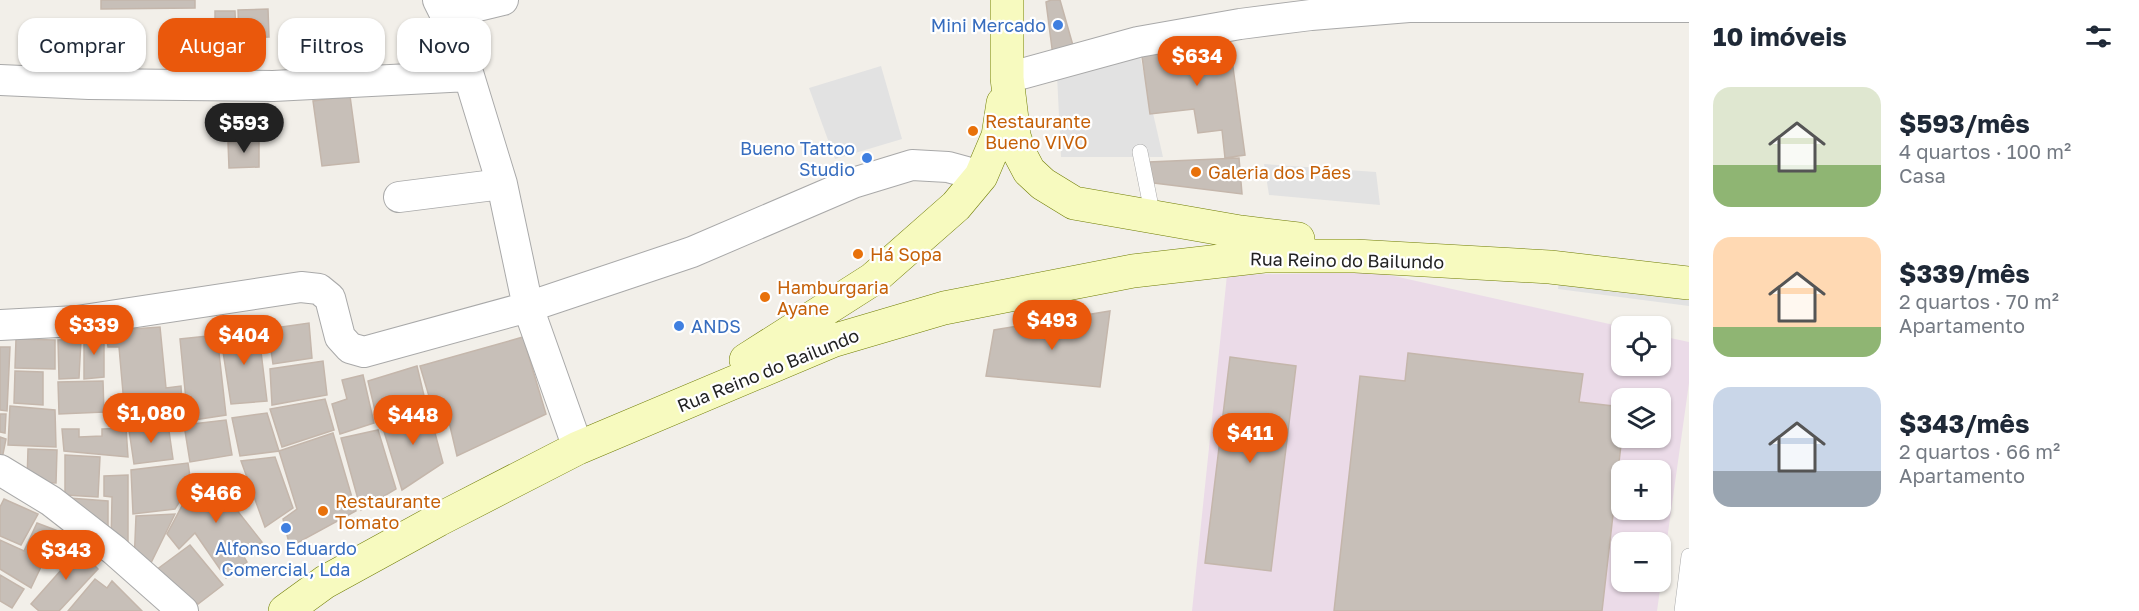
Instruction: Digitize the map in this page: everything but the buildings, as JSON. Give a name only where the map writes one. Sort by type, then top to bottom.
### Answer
[{"type":"main road","points":[[1007,0],[1007,78],[1014,136],[1029,171],[1043,184],[1074,203]]},
{"type":"main road","points":[[680,404],[873,279],[956,206],[981,176],[998,135],[1007,78]]},
{"type":"main road","points":[[981,176],[1074,203],[1240,232],[1550,267]]},
{"type":"main road","name":"Rua Reino do Bailundo","points":[[285,611],[325,582],[438,520],[578,448],[832,340],[944,308],[1133,271],[1264,256],[1354,256],[1550,267],[1689,283]]},
{"type":"street","points":[[503,0],[442,7],[469,76],[502,184],[528,308],[578,448]]},
{"type":"street","points":[[1007,78],[1138,42],[1240,24],[1311,15],[1409,7],[1689,7]]},
{"type":"street","points":[[0,80],[89,84],[273,86],[469,76]]},
{"type":"street","points":[[0,325],[76,321],[301,287],[319,289],[330,298],[340,337],[350,348],[364,352],[528,308],[692,252],[853,183],[912,165],[948,167],[981,176]]},
{"type":"street","points":[[399,197],[502,184]]},
{"type":"street","points":[[0,470],[51,501],[114,550],[183,611]]},
{"type":"lane","points":[[1140,152],[1153,217]]},
{"type":"lane","points":[[1685,601],[1689,556]]},
{"type":"shaded area","points":[[1139,52],[1163,157],[1061,157],[1057,75]]},
{"type":"shaded area","points":[[881,66],[902,139],[835,159],[809,88]]},
{"type":"shaded area","points":[[1264,164],[1376,172],[1380,205],[1269,195]]},
{"type":"shaded area","points":[[1376,272],[1611,324],[1611,376],[1671,376],[1671,338],[1689,342],[1689,383],[1671,511],[1671,460],[1611,460],[1611,520],[1670,520],[1668,532],[1611,532],[1611,592],[1660,592],[1657,611],[1192,611],[1227,275]]},
{"type":"shaded area","points":[[1559,281],[1689,298],[1689,306],[1558,289]]},
{"type":"place","name":"Mini Mercado","points":[[1058,25]]},
{"type":"place","name":"Restaurante Bueno VIVO","points":[[973,131]]},
{"type":"place","name":"Bueno Tattoo Studio","points":[[867,158]]},
{"type":"place","name":"Galeria dos Pães","points":[[1196,172]]},
{"type":"place","name":"Há Sopa","points":[[858,254]]},
{"type":"place","name":"Hamburgaria Ayane","points":[[765,297]]},
{"type":"place","name":"ANDS","points":[[679,326]]},
{"type":"place","name":"Restaurante Tomato","points":[[323,511]]},
{"type":"place","name":"Alfonso Eduardo Comercial, Lda","points":[[286,528]]}]
